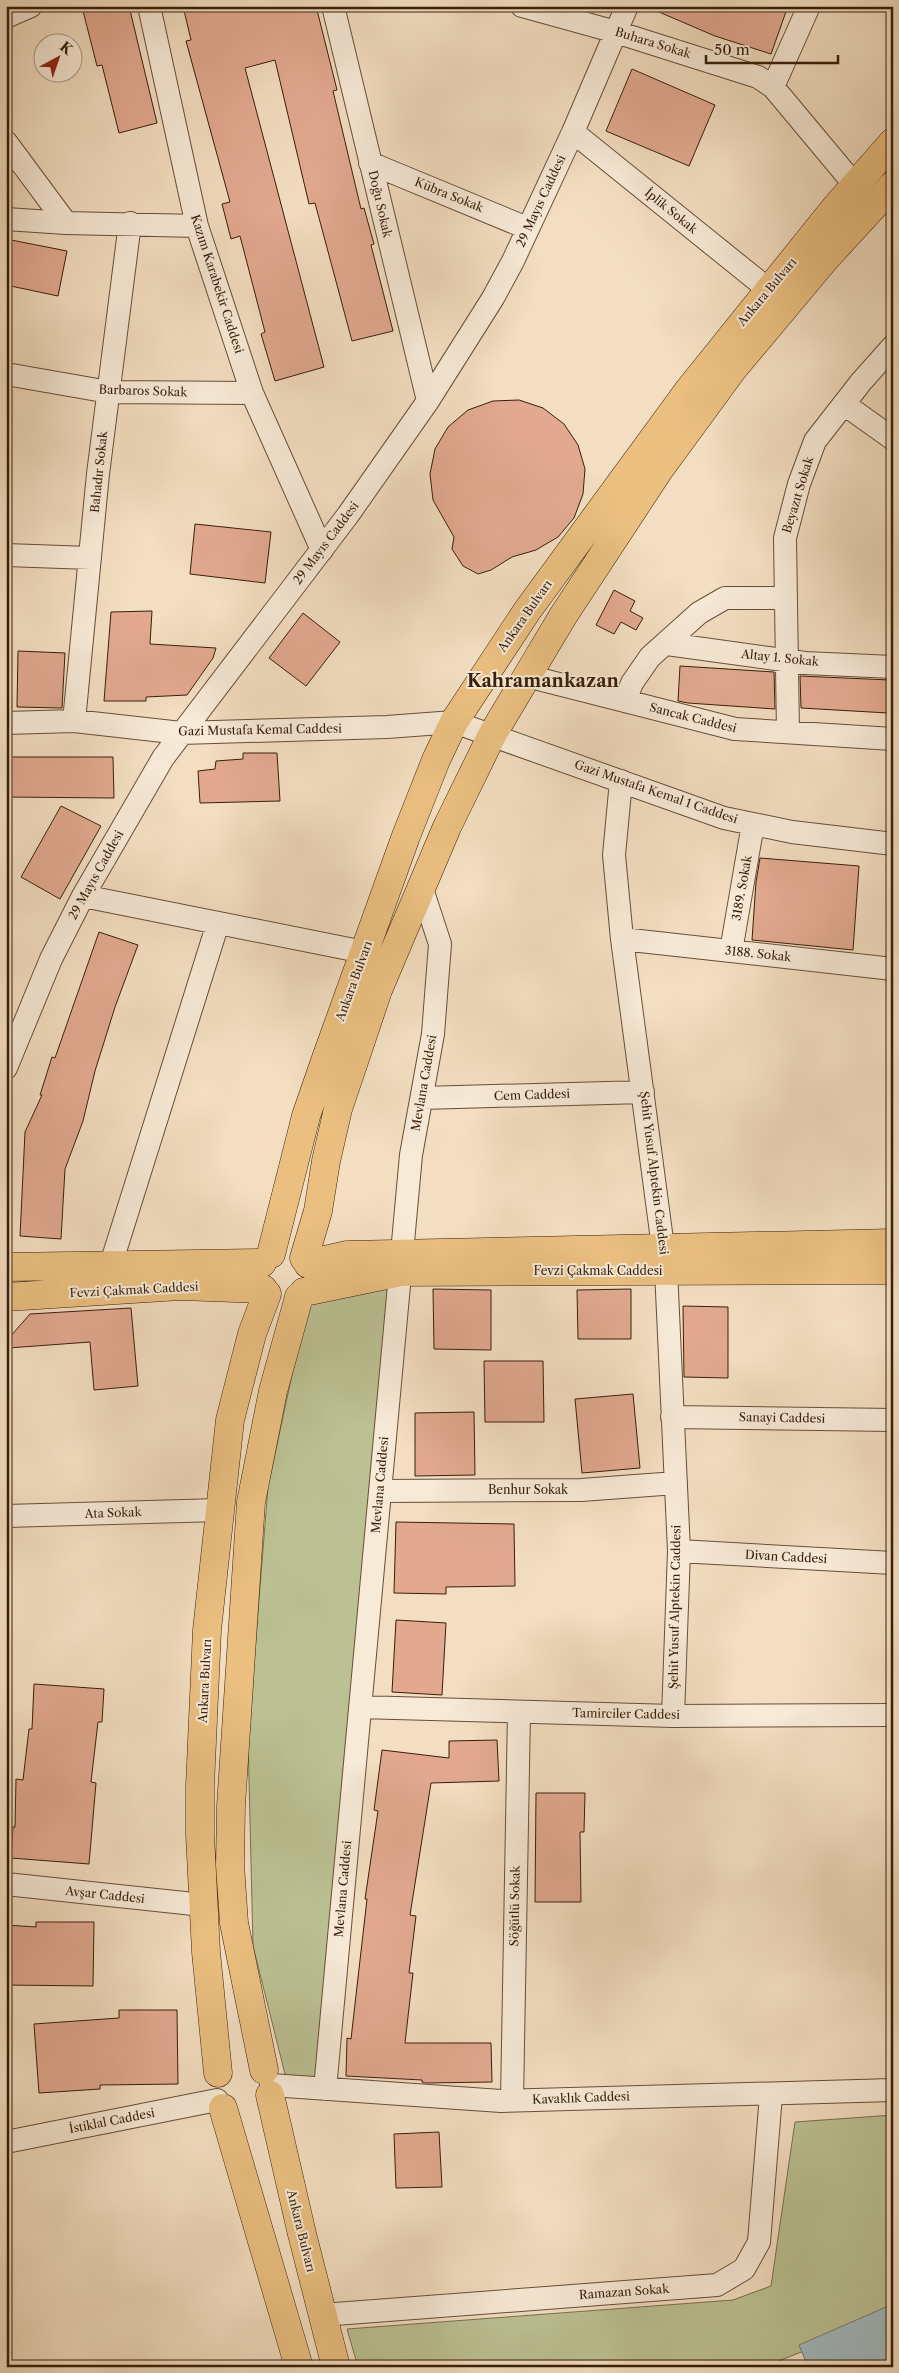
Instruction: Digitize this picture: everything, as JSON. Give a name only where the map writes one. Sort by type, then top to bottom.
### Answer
[{"type":"main road","name":"Ankara Bulvarı","points":[[299,2367],[220,2094],[203,1905],[200,1777],[207,1630],[230,1420],[306,1116],[424,790],[454,722],[528,611],[688,391],[854,184],[893,142]]},
{"type":"main road","name":"Ankara Bulvarı","points":[[306,1261],[338,1109],[378,990],[420,886],[466,785],[492,735],[619,528],[716,392],[826,258],[893,185]]},
{"type":"main road","name":"Fevzi Çakmak Caddesi","points":[[306,1261],[347,1255],[402,1263],[665,1259],[893,1243]]},
{"type":"main road","points":[[284,1250],[291,1251],[306,1261],[310,1279],[302,1295],[285,1301],[278,1300],[266,1275],[284,1250]]},
{"type":"main road","name":"Fevzi Çakmak Caddesi","points":[[665,1259],[893,1270]]},
{"type":"main road","name":"Fevzi Çakmak Caddesi","points":[[302,1295],[402,1263]]},
{"type":"main road","name":"Fevzi Çakmak Caddesi","points":[[6,1267],[111,1264],[266,1275]]},
{"type":"main road","name":"Fevzi Çakmak Caddesi","points":[[6,1297],[180,1286],[266,1275]]},
{"type":"main road","name":"Ankara Bulvarı","points":[[302,1295],[273,1391],[251,1502],[231,1806],[230,1865],[234,1922],[268,2083],[322,2315],[336,2367]]},
{"type":"main road","points":[[240,2060],[257,2064],[268,2083],[259,2111],[250,2115],[231,2113],[220,2094],[224,2067],[240,2060]]},
{"type":"street","points":[[6,17],[31,6]]},
{"type":"street","name":"Kazım Karabekir Caddesi","points":[[149,6],[196,226],[252,393],[322,550]]},
{"type":"street","name":"Doğu Sokak","points":[[333,6],[428,401]]},
{"type":"street","name":"Buhara Sokak","points":[[522,6],[616,32],[758,77],[773,87],[854,184]]},
{"type":"street","name":"29 Mayıs Caddesi","points":[[6,1068],[50,959],[83,896],[146,786],[181,733],[322,550],[428,401],[493,298],[573,132],[627,6]]},
{"type":"street","points":[[773,87],[809,6]]},
{"type":"street","name":"İplik Sokak","points":[[573,132],[768,290]]},
{"type":"street","points":[[6,142],[66,222]]},
{"type":"street","name":"Kübra Sokak","points":[[370,163],[527,228]]},
{"type":"street","points":[[6,219],[196,226]]},
{"type":"street","name":"Bahadır Sokak","points":[[74,720],[90,558],[130,223]]},
{"type":"street","name":"Beyazıt Sokak","points":[[788,732],[789,661],[784,598],[785,538],[799,484],[815,441],[893,346]]},
{"type":"street","name":"Barbaros Sokak","points":[[6,374],[109,392],[252,393]]},
{"type":"street","points":[[844,404],[893,439]]},
{"type":"street","points":[[6,555],[90,558]]},
{"type":"street","points":[[626,701],[632,682],[650,657],[667,644],[699,613],[725,598],[784,598]]},
{"type":"street","name":"Altay 1. Sokak","points":[[667,644],[789,661],[893,667]]},
{"type":"street","name":"Sancak Caddesi","points":[[527,676],[735,729],[893,739]]},
{"type":"street","name":"Gazi Mustafa Kemal Caddesi","points":[[6,723],[74,720],[181,733],[387,727],[454,722]]},
{"type":"street","name":"Gazi Mustafa Kemal 1 Caddesi","points":[[454,722],[724,818],[792,832],[893,844]]},
{"type":"street","name":"Şehit Yusuf Alptekin Caddesi","points":[[621,781],[614,855],[622,939],[665,1259],[679,1551],[673,1716]]},
{"type":"street","name":"3189. Sokak","points":[[731,951],[753,824]]},
{"type":"street","name":"Mevlana Caddesi","points":[[325,2089],[411,1155],[433,1034],[440,944],[420,886]]},
{"type":"street","points":[[83,896],[364,952]]},
{"type":"street","points":[[111,1264],[218,923]]},
{"type":"street","name":"3188. Sokak","points":[[622,939],[893,969]]},
{"type":"street","name":"Cem Caddesi","points":[[422,1098],[644,1092]]},
{"type":"street","name":"Sanayi Caddesi","points":[[672,1417],[893,1420]]},
{"type":"street","name":"Benhur Sokak","points":[[380,1491],[581,1490],[676,1483]]},
{"type":"street","name":"Ata Sokak","points":[[6,1516],[219,1510]]},
{"type":"street","name":"Divan Caddesi","points":[[679,1551],[893,1563]]},
{"type":"street","name":"Tamirciler Caddesi","points":[[360,1707],[673,1716],[893,1715]]},
{"type":"street","name":"Söğütlü Sokak","points":[[512,2100],[519,1712]]},
{"type":"street","name":"Avşar Caddesi","points":[[6,1884],[203,1905]]},
{"type":"street","name":"Kavaklık Caddesi","points":[[268,2083],[325,2089],[512,2100],[770,2095],[893,2090]]},
{"type":"street","name":"İstiklal Caddesi","points":[[6,2142],[220,2094]]},
{"type":"street","name":"Ramazan Sokak","points":[[322,2315],[717,2285],[744,2270],[759,2242],[770,2095]]},
{"type":"green space","points":[[392,1281],[325,2089],[285,2074],[253,1946],[248,1738],[268,1487],[308,1300]]},
{"type":"green space","points":[[893,2115],[893,2313],[763,2367],[358,2367],[347,2329],[733,2300],[771,2286],[795,2122]]},
{"type":"water","points":[[893,2304],[893,2367],[808,2367],[799,2345]]},
{"type":"building","points":[[104,6],[129,6],[157,123],[119,133],[102,65],[97,66],[83,11]]},
{"type":"building","points":[[183,6],[316,6],[337,90],[333,91],[361,209],[364,208],[374,244],[371,245],[393,331],[352,341],[315,203],[309,204],[275,60],[245,68],[324,367],[275,381],[261,334],[265,332],[240,236],[231,239],[222,204],[230,202],[186,41],[191,40]]},
{"type":"building","points":[[645,6],[788,6],[771,54],[715,36]]},
{"type":"building","points":[[632,69],[715,105],[689,166],[606,131]]},
{"type":"building","points":[[6,239],[67,251],[58,296],[6,285]]},
{"type":"building","points":[[519,400],[543,408],[564,424],[578,445],[585,469],[583,494],[574,518],[558,537],[536,550],[512,557],[491,570],[478,574],[463,566],[452,549],[454,537],[433,500],[430,474],[435,449],[448,427],[468,410],[493,401]]},
{"type":"building","points":[[195,524],[271,532],[265,583],[190,574]]},
{"type":"building","points":[[614,590],[635,601],[630,611],[643,618],[636,630],[621,622],[614,634],[596,625]]},
{"type":"building","points":[[152,611],[150,644],[216,648],[213,658],[187,695],[146,697],[146,701],[104,701],[111,612]]},
{"type":"building","points":[[303,613],[340,642],[306,686],[269,658]]},
{"type":"building","points":[[18,651],[65,653],[62,708],[17,707]]},
{"type":"building","points":[[680,666],[774,672],[775,709],[678,701]]},
{"type":"building","points":[[800,676],[890,680],[888,713],[801,708]]},
{"type":"building","points":[[243,753],[277,753],[280,801],[200,803],[198,771],[215,769],[216,761],[243,759]]},
{"type":"building","points":[[6,757],[113,757],[114,798],[6,797]]},
{"type":"building","points":[[61,806],[101,826],[60,899],[21,877]]},
{"type":"building","points":[[760,858],[859,866],[853,950],[752,940],[756,882]]},
{"type":"building","points":[[99,932],[138,945],[115,1007],[95,1071],[83,1121],[65,1169],[61,1239],[20,1236],[25,1132],[42,1095],[40,1095],[52,1057],[55,1058]]},
{"type":"building","points":[[433,1289],[491,1290],[491,1350],[434,1349]]},
{"type":"building","points":[[631,1289],[631,1339],[578,1339],[577,1290]]},
{"type":"building","points":[[683,1306],[728,1307],[728,1378],[684,1377]]},
{"type":"building","points":[[131,1308],[138,1386],[94,1390],[90,1342],[8,1348],[9,1338],[30,1314]]},
{"type":"building","points":[[484,1361],[543,1361],[544,1422],[485,1422]]},
{"type":"building","points":[[633,1394],[640,1468],[582,1473],[575,1399]]},
{"type":"building","points":[[474,1412],[475,1475],[415,1476],[415,1413]]},
{"type":"building","points":[[396,1522],[514,1524],[515,1586],[446,1587],[446,1594],[394,1593]]},
{"type":"building","points":[[396,1620],[446,1623],[442,1695],[392,1692]]},
{"type":"building","points":[[34,1684],[104,1689],[102,1722],[98,1722],[91,1782],[96,1783],[89,1864],[11,1858],[13,1827],[15,1827],[16,1779],[23,1780],[29,1729],[32,1729]]},
{"type":"building","points":[[497,1740],[499,1781],[431,1783],[410,1915],[416,1916],[409,1973],[413,1973],[405,2043],[491,2043],[492,2082],[425,2083],[422,2080],[346,2076],[347,2038],[351,2039],[367,1899],[365,1899],[378,1811],[374,1810],[382,1750],[449,1758],[449,1741]]},
{"type":"building","points":[[536,1793],[585,1793],[584,1832],[580,1832],[581,1902],[535,1902]]},
{"type":"building","points":[[36,1922],[94,1922],[93,1986],[6,1985],[6,1925],[36,1927]]},
{"type":"building","points":[[119,2010],[177,2010],[178,2084],[100,2085],[100,2089],[39,2093],[34,2024],[119,2018]]},
{"type":"building","points":[[439,2132],[442,2187],[396,2188],[394,2134]]},
{"type":"district","name":"Kahramankazan","points":[[543,681]]}]
